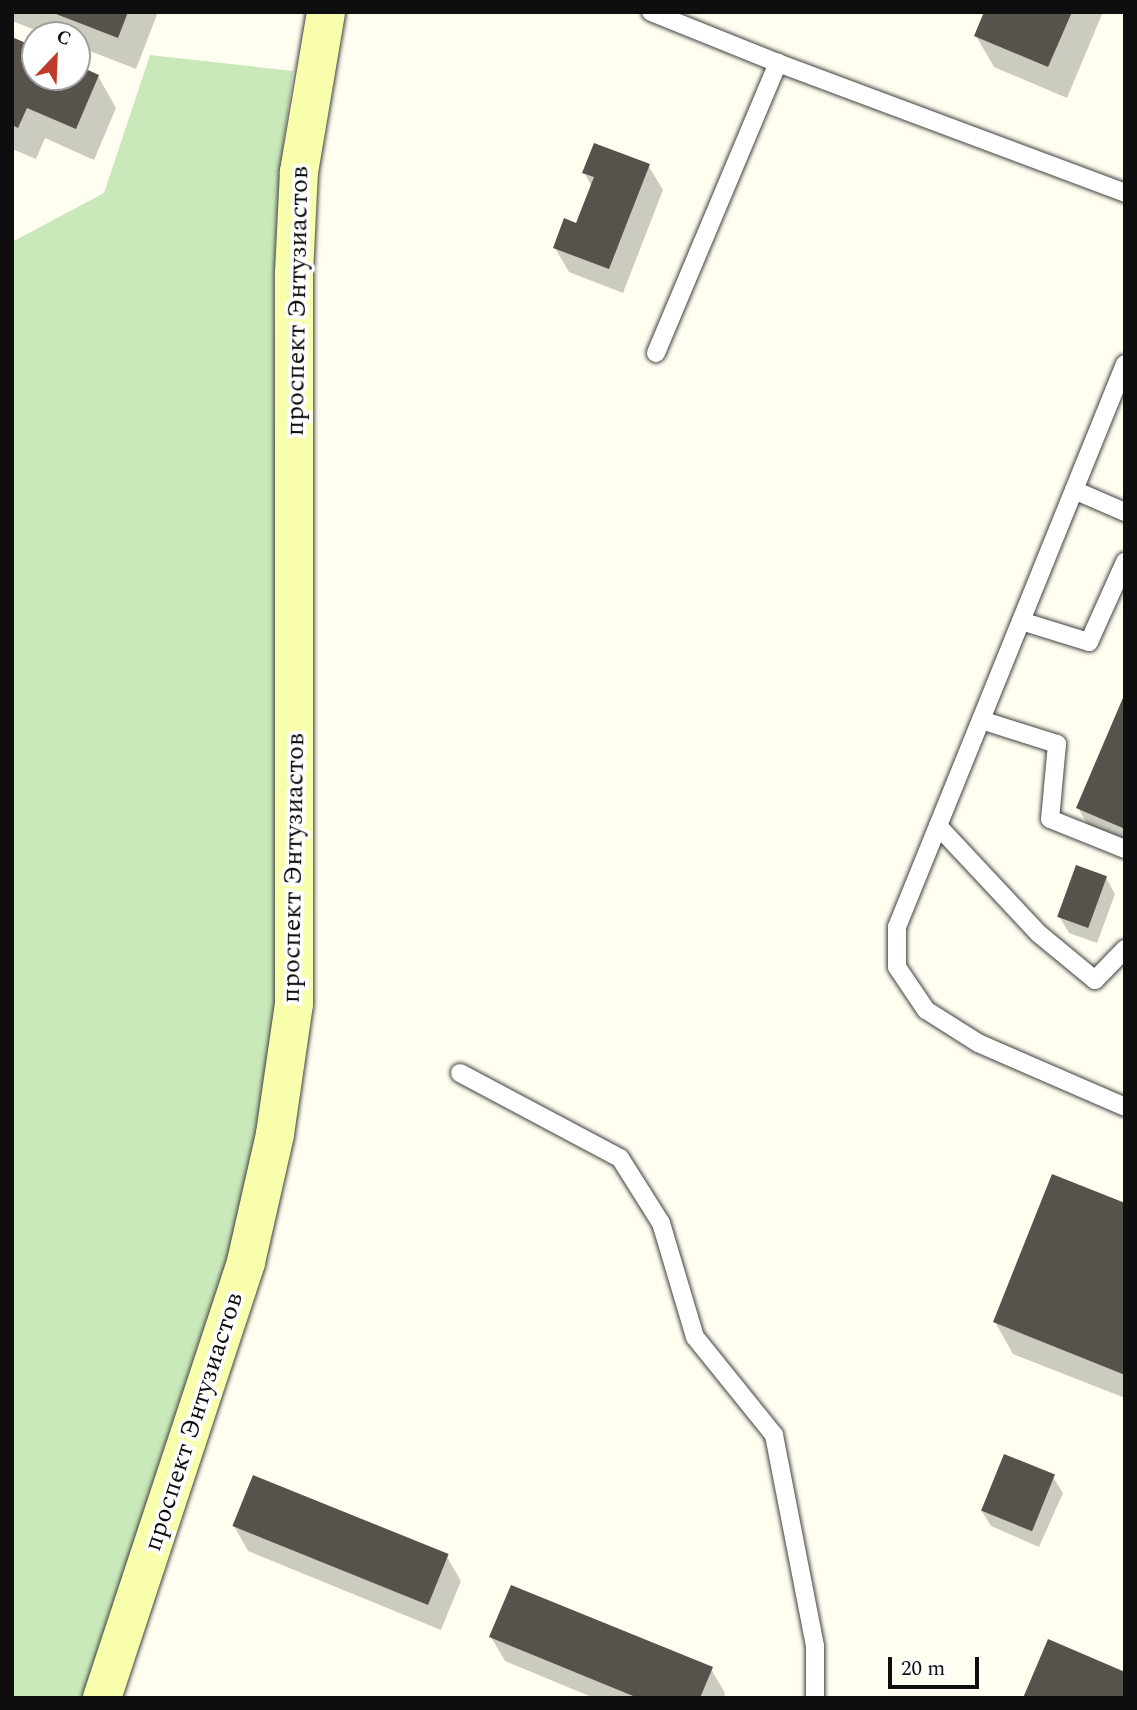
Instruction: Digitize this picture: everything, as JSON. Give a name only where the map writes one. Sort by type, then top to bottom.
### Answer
[{"type":"street","name":"проспект Энтузиастов","points":[[102,1698],[246,1262],[275,1134],[294,1004],[294,272],[299,172],[326,12]]},
{"type":"lane","points":[[651,12],[778,63],[1125,193]]},
{"type":"lane","points":[[656,353],[778,63]]},
{"type":"lane","points":[[1125,364],[897,927],[897,967],[926,1010],[978,1043],[1125,1107]]},
{"type":"lane","points":[[1074,491],[1125,512]]},
{"type":"lane","points":[[1021,621],[1089,642],[1125,562]]},
{"type":"lane","points":[[981,720],[1057,744],[1050,819],[1125,849]]},
{"type":"lane","points":[[938,826],[1038,933],[1095,980],[1125,949]]},
{"type":"lane","points":[[460,1073],[620,1158],[661,1223],[695,1337],[774,1435],[815,1646],[815,1698]]},
{"type":"green space","points":[[150,55],[293,71],[280,169],[274,278],[278,1005],[260,1133],[227,1262],[84,1698],[12,1698],[12,242],[104,193]]},
{"type":"building","points":[[51,12],[128,12],[118,38],[91,28],[91,21],[74,21]]},
{"type":"building","points":[[984,12],[1072,12],[1048,67],[974,36]]},
{"type":"building","points":[[12,37],[21,41],[21,91],[91,91],[91,71],[99,75],[76,129],[27,108],[18,128],[12,125]]},
{"type":"building","points":[[594,143],[650,164],[609,269],[553,248],[564,218],[576,223],[594,177],[582,173]]},
{"type":"building","points":[[1125,693],[1125,829],[1076,808]]},
{"type":"building","points":[[1076,865],[1107,876],[1088,928],[1057,917]]},
{"type":"building","points":[[1052,1174],[1125,1203],[1125,1375],[993,1322]]},
{"type":"building","points":[[1004,1454],[1055,1475],[1032,1531],[981,1511]]},
{"type":"building","points":[[253,1475],[449,1554],[428,1605],[232,1526]]},
{"type":"building","points":[[511,1585],[713,1667],[700,1698],[638,1698],[489,1637]]},
{"type":"building","points":[[1048,1639],[1125,1672],[1125,1698],[1023,1698]]}]
